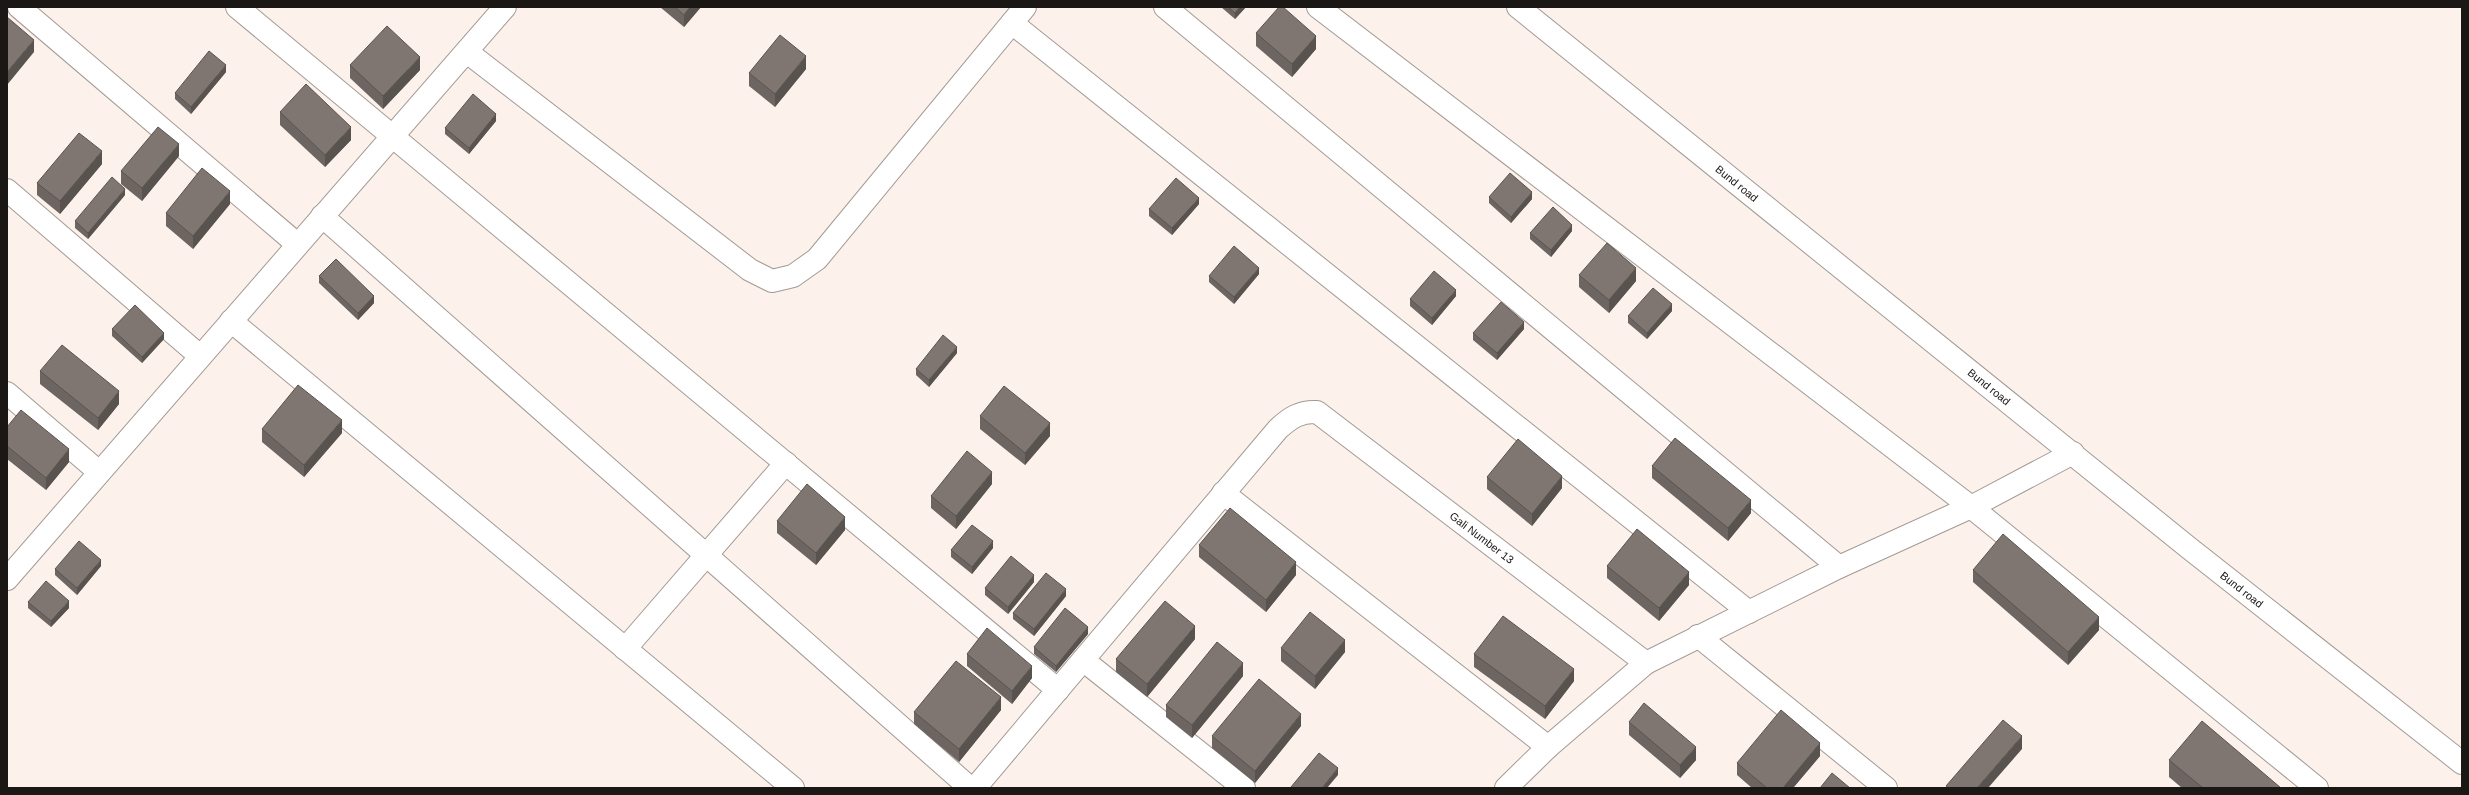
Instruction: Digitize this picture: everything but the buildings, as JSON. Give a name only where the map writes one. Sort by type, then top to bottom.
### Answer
[{"type":"street","points":[[19,7],[297,244]]},
{"type":"street","points":[[237,7],[1058,690]]},
{"type":"street","points":[[7,579],[297,244],[506,7]]},
{"type":"street","points":[[1164,7],[1839,567]]},
{"type":"street","points":[[1318,7],[1971,507],[2317,788]]},
{"type":"street","name":"Bund road","points":[[1518,7],[2189,548],[2462,763]]},
{"type":"street","points":[[467,52],[750,270],[772,281],[794,276],[817,259],[1018,15],[1750,612]]},
{"type":"street","points":[[7,190],[200,356]]},
{"type":"street","points":[[322,216],[970,788]]},
{"type":"street","points":[[230,321],[793,788]]},
{"type":"street","points":[[7,393],[99,472]]},
{"type":"street","name":"Gali Number 13","points":[[1223,493],[1278,429],[1290,418],[1305,411],[1317,412],[1646,663]]},
{"type":"street","points":[[1506,788],[1548,747],[1646,663],[1839,567],[1971,507],[2073,453]]},
{"type":"street","points":[[625,648],[786,463]]},
{"type":"street","points":[[975,788],[1223,493],[1548,747]]},
{"type":"street","points":[[1698,636],[1886,788]]},
{"type":"street","points":[[1082,660],[1244,788]]}]
